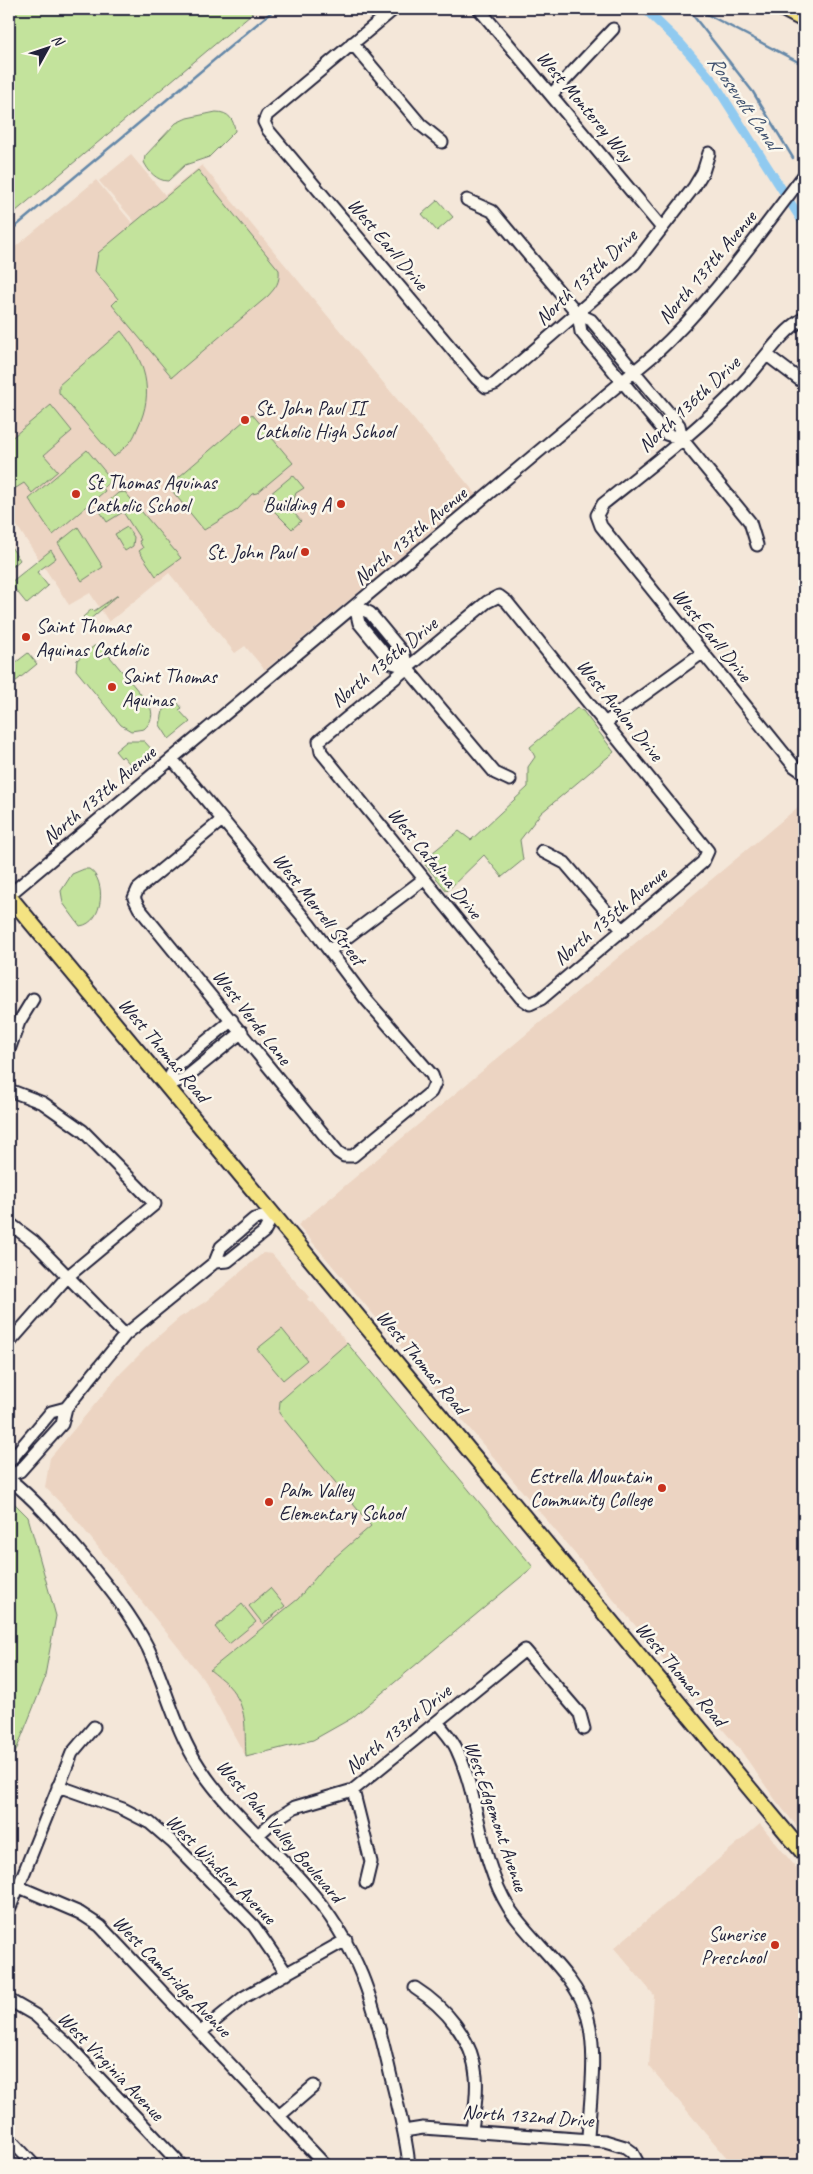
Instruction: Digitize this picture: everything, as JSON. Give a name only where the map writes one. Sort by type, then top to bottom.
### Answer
[{"type":"main road","points":[[783,9],[804,20]]},
{"type":"main road","name":"West Thomas Road","points":[[9,896],[804,1854]]},
{"type":"street","points":[[394,9],[352,43],[422,125],[442,142]]},
{"type":"street","name":"West Monterey Way","points":[[479,9],[662,228]]},
{"type":"street","points":[[551,95],[612,30]]},
{"type":"street","name":"West Earll Drive","points":[[352,43],[267,115],[264,122],[268,130],[477,379],[486,386]]},
{"type":"street","name":"North 137th Drive","points":[[486,386],[495,384],[635,263],[694,187],[703,172],[709,153]]},
{"type":"street","name":"North 137th Avenue","points":[[9,896],[623,382],[699,311],[804,175]]},
{"type":"street","points":[[467,200],[492,211],[578,314],[590,320],[679,425],[682,439],[750,522],[757,545]]},
{"type":"street","points":[[578,314],[581,332],[666,434],[682,439]]},
{"type":"street","name":"North 136th Drive","points":[[598,515],[603,504],[682,439],[739,388],[787,331],[804,318]]},
{"type":"street","points":[[767,355],[804,382]]},
{"type":"street","name":"West Earll Drive","points":[[598,515],[600,526],[794,766],[804,773]]},
{"type":"street","name":"North 136th Drive","points":[[318,741],[487,602],[499,596]]},
{"type":"street","name":"West Avalon Drive","points":[[499,596],[507,602],[579,689],[604,723],[708,851]]},
{"type":"street","points":[[355,606],[359,623],[392,663],[406,667],[495,773],[510,780]]},
{"type":"street","points":[[604,723],[702,653]]},
{"type":"street","name":"West Catalina Drive","points":[[318,741],[321,752],[424,880],[521,998],[530,1004]]},
{"type":"street","name":"West Merrell Street","points":[[172,759],[329,951],[364,997],[432,1075],[435,1083],[431,1092],[358,1153],[344,1156]]},
{"type":"street","name":"West Verde Lane","points":[[222,820],[138,889],[134,898],[139,908],[242,1032],[267,1068],[338,1152],[344,1156]]},
{"type":"street","points":[[542,851],[565,863],[623,930]]},
{"type":"street","name":"North 135th Avenue","points":[[530,1004],[541,998],[703,862],[708,851]]},
{"type":"street","points":[[329,951],[424,880]]},
{"type":"street","points":[[9,1050],[20,1022],[33,999]]},
{"type":"street","points":[[166,1085],[175,1067],[232,1020]]},
{"type":"street","points":[[166,1085],[184,1079],[242,1032]]},
{"type":"street","points":[[9,1090],[43,1104],[83,1131],[155,1204],[67,1277],[9,1343]]},
{"type":"street","points":[[9,1475],[20,1472],[62,1424],[66,1408],[125,1335],[215,1262],[221,1247],[254,1220],[273,1214]]},
{"type":"street","points":[[215,1262],[228,1261],[264,1232],[273,1214]]},
{"type":"street","points":[[9,1223],[34,1242],[125,1335]]},
{"type":"street","points":[[9,1462],[51,1412],[66,1408]]},
{"type":"street","name":"West Palm Valley Boulevard","points":[[9,1478],[60,1530],[114,1594],[148,1648],[183,1736],[199,1767],[223,1797],[307,1886],[346,1940],[370,1992],[404,2131],[409,2165]]},
{"type":"street","name":"North 133rd Drive","points":[[258,1835],[295,1807],[353,1790],[525,1650],[580,1714],[584,1729]]},
{"type":"street","name":"West Edgemont Avenue","points":[[437,1722],[456,1748],[470,1785],[490,1862],[509,1908],[575,1988],[587,2011],[594,2042],[588,2138]]},
{"type":"street","points":[[9,1910],[72,1753],[94,1727]]},
{"type":"street","name":"West Windsor Avenue","points":[[58,1786],[123,1809],[150,1823],[172,1842],[254,1926],[287,1974]]},
{"type":"street","points":[[353,1790],[370,1862],[366,1883]]},
{"type":"street","name":"West Cambridge Avenue","points":[[19,1887],[80,1913],[100,1926],[324,2165]]},
{"type":"street","points":[[200,2032],[231,2005],[346,1940]]},
{"type":"street","points":[[415,1988],[434,2001],[450,2018],[472,2057],[476,2090],[472,2130]]},
{"type":"street","name":"West Virginia Avenue","points":[[9,2000],[35,2015],[66,2043],[181,2165]]},
{"type":"street","points":[[279,2116],[314,2086]]},
{"type":"street","name":"North 132nd Drive","points":[[404,2131],[423,2128],[588,2138],[625,2147],[632,2152],[639,2165]]},
{"type":"street","points":[[9,2138],[34,2165]]},
{"type":"shaded area","name":"St. John Paul II Catholic High School","points":[[131,155],[165,195],[202,165],[476,494],[265,670],[245,646],[235,653],[169,573],[109,622],[90,593],[69,605],[17,526],[9,531],[9,252],[96,180],[132,223],[134,221],[99,181]]},
{"type":"shaded area","name":"Estrella Mountain Community College","points":[[804,802],[804,1835],[777,1802],[741,1751],[298,1225]]},
{"type":"shaded area","name":"Palm Valley Elementary School","points":[[263,1253],[272,1254],[309,1297],[307,1299],[311,1303],[313,1302],[533,1567],[352,1718],[313,1740],[246,1757],[202,1677],[74,1517],[45,1487],[50,1458],[121,1373],[179,1318],[205,1302]]},
{"type":"shaded area","points":[[760,1824],[804,1877],[804,2165],[733,2165],[649,2066],[654,1995],[614,1948]]},
{"type":"green space","points":[[9,9],[257,9],[9,217]]},
{"type":"green space","points":[[216,112],[224,113],[230,117],[235,131],[209,157],[185,165],[168,181],[160,179],[150,172],[144,162],[145,156],[176,123],[187,118]]},
{"type":"green space","points":[[198,170],[279,270],[279,278],[268,296],[172,377],[112,305],[118,299],[95,271],[98,253]]},
{"type":"green space","points":[[438,200],[453,217],[437,231],[422,214]]},
{"type":"green space","points":[[121,331],[136,353],[141,365],[145,377],[146,401],[133,438],[114,457],[59,393],[59,385]]},
{"type":"green space","points":[[51,405],[72,431],[44,455],[58,471],[32,493],[24,483],[11,491],[9,487],[9,440]]},
{"type":"green space","points":[[252,414],[293,463],[257,493],[252,494],[237,510],[204,530],[173,492],[173,482]]},
{"type":"green space","points":[[87,450],[112,480],[103,488],[105,491],[53,535],[29,499]]},
{"type":"green space","points":[[293,475],[304,488],[296,493],[293,502],[264,499]]},
{"type":"green space","points":[[125,492],[181,558],[156,576],[139,551],[143,548],[139,541],[141,540],[123,512],[107,522],[99,510],[118,493]]},
{"type":"green space","points":[[265,502],[292,505],[294,513],[301,521],[292,529]]},
{"type":"green space","points":[[78,527],[103,567],[82,581],[58,543]]},
{"type":"green space","points":[[127,527],[134,537],[133,546],[125,551],[115,534]]},
{"type":"green space","points":[[9,544],[20,560],[9,570]]},
{"type":"green space","points":[[51,550],[56,558],[37,572],[48,586],[27,604],[10,583]]},
{"type":"green space","points":[[118,595],[87,622],[83,617],[92,609],[94,611]]},
{"type":"green space","points":[[94,646],[101,646],[149,704],[151,718],[149,724],[144,729],[131,731],[121,725],[76,670],[77,660]]},
{"type":"green space","points":[[28,653],[37,664],[15,682],[15,663]]},
{"type":"green space","points":[[176,701],[182,708],[179,710],[190,722],[169,739],[160,725],[163,711]]},
{"type":"green space","points":[[577,708],[583,711],[614,752],[541,813],[520,840],[523,860],[502,877],[484,855],[447,891],[422,861],[459,831],[471,840],[528,787],[528,767],[535,757],[530,747]]},
{"type":"green space","points":[[127,741],[144,741],[154,752],[134,769],[123,756],[121,758],[115,751]]},
{"type":"green space","points":[[89,869],[95,874],[99,882],[100,900],[94,917],[88,923],[80,926],[63,903],[61,891],[72,874]]},
{"type":"green space","points":[[282,1329],[307,1360],[283,1380],[257,1349]]},
{"type":"green space","points":[[347,1343],[533,1567],[352,1718],[313,1740],[246,1757],[244,1719],[239,1702],[228,1685],[210,1670],[298,1599],[326,1565],[371,1526],[279,1413],[280,1401]]},
{"type":"green space","points":[[9,1498],[28,1517],[56,1616],[44,1681],[9,1768]]},
{"type":"green space","points":[[270,1588],[285,1606],[263,1624],[249,1606]]},
{"type":"green space","points":[[242,1604],[256,1622],[229,1644],[215,1627]]},
{"type":"waterway","points":[[9,232],[275,9]]},
{"type":"waterway","name":"Roosevelt Canal","points":[[645,9],[681,44],[713,81],[804,224]]},
{"type":"waterway","points":[[688,9],[753,92],[793,158]]},
{"type":"waterway","points":[[697,9],[804,65]]},
{"type":"place","name":"St. John Paul II Catholic High School","points":[[245,420]]},
{"type":"place","name":"St Thomas Aquinas Catholic School","points":[[76,494]]},
{"type":"place","name":"Building A","points":[[341,504]]},
{"type":"place","name":"St. John Paul","points":[[305,552]]},
{"type":"place","name":"Saint Thomas Aquinas Catholic","points":[[26,637]]},
{"type":"place","name":"Saint Thomas Aquinas","points":[[112,687]]},
{"type":"place","name":"Estrella Mountain Community College","points":[[662,1488]]},
{"type":"place","name":"Palm Valley Elementary School","points":[[269,1502]]},
{"type":"place","name":"Sunerise Preschool","points":[[775,1945]]}]
